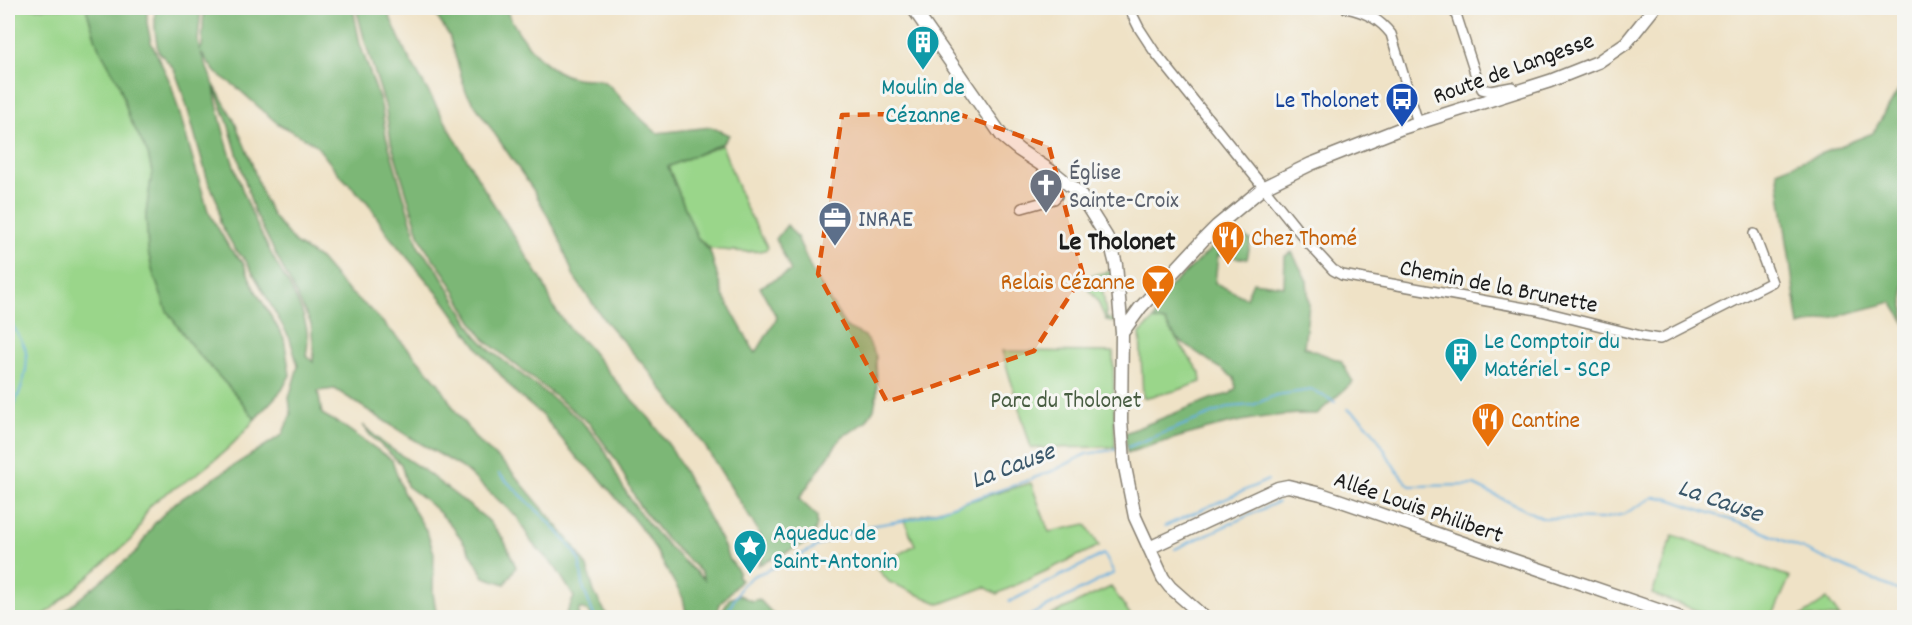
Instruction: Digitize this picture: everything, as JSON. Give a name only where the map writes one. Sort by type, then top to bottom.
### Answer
[{"type":"street","points":[[913,8],[1002,136],[1079,193],[1110,243],[1116,264],[1122,333],[1122,450],[1133,510],[1160,574],[1170,587],[1205,618]]},
{"type":"street","points":[[1129,8],[1154,51],[1264,187]]},
{"type":"street","points":[[1346,8],[1367,13],[1382,23],[1391,34],[1418,123]]},
{"type":"street","points":[[1454,8],[1482,89],[1491,91],[1512,87],[1515,93]]},
{"type":"street","name":"Route de Langesse","points":[[1122,333],[1140,308],[1210,232],[1264,187],[1302,168],[1402,128],[1550,81],[1606,58],[1626,43],[1654,8]]},
{"type":"street","points":[[1022,208],[1054,199],[1057,196],[1050,181],[1048,169]]},
{"type":"street","name":"Chemin de la Brunette","points":[[1264,187],[1309,244],[1333,270],[1342,275],[1537,310],[1660,339],[1772,282],[1754,234]]},
{"type":"street","name":"Allée Louis Philibert","points":[[1149,548],[1278,488],[1288,486],[1333,498],[1681,618]]},
{"type":"highlighted area","points":[[956,113],[1049,146],[1083,275],[1034,351],[887,402],[818,274],[842,115]]},
{"type":"green space","points":[[8,8],[86,8],[98,46],[119,83],[129,117],[148,154],[152,172],[146,214],[148,251],[153,273],[167,311],[194,349],[255,419],[211,463],[151,505],[134,537],[42,617],[8,617]]},
{"type":"green space","points":[[86,8],[147,8],[151,42],[171,84],[208,211],[230,249],[243,262],[254,288],[284,338],[290,375],[282,390],[255,419],[194,349],[167,311],[153,273],[148,251],[146,214],[152,172],[148,154],[129,117],[119,83],[98,46]]},
{"type":"green space","points":[[155,8],[201,8],[198,41],[200,50],[204,8],[353,8],[360,44],[381,104],[386,136],[419,248],[438,270],[476,335],[491,351],[578,418],[608,456],[624,489],[650,526],[704,579],[702,573],[666,539],[639,505],[616,460],[590,424],[487,342],[422,242],[391,142],[385,105],[356,8],[386,8],[406,53],[486,192],[543,282],[554,308],[573,333],[586,344],[650,419],[673,451],[728,557],[739,572],[737,575],[741,580],[720,604],[715,617],[687,617],[683,598],[648,537],[598,476],[578,459],[543,416],[516,393],[480,351],[445,302],[389,236],[368,203],[339,174],[315,144],[278,124],[235,86],[216,73],[201,53],[213,83],[234,120],[262,194],[273,216],[295,243],[320,259],[345,288],[372,311],[439,384],[477,440],[507,466],[574,546],[587,567],[594,592],[608,617],[593,617],[584,609],[579,609],[578,617],[565,617],[574,597],[556,568],[532,543],[517,517],[463,468],[335,389],[318,391],[322,414],[392,460],[403,492],[427,532],[434,553],[433,593],[437,617],[57,617],[136,552],[154,524],[173,504],[282,435],[291,414],[289,398],[298,366],[290,339],[246,261],[235,249],[220,223],[218,203],[208,181],[183,93],[174,69],[158,51]],"holes":[[[214,87],[228,123],[254,211],[311,324],[313,362],[306,355],[308,342],[303,316],[261,234],[239,182]]]},
{"type":"green space","points":[[431,8],[505,8],[524,40],[542,60],[564,74],[603,82],[657,133],[711,127],[729,135],[723,143],[668,167],[697,237],[710,251],[723,295],[753,349],[756,353],[777,318],[760,287],[791,271],[776,239],[787,225],[797,237],[813,273],[846,327],[865,336],[876,356],[877,393],[874,409],[866,421],[843,435],[799,499],[817,516],[813,540],[758,565],[765,553],[757,529],[703,443],[648,370],[605,321],[574,277],[558,235],[534,191],[466,92],[449,35]]},
{"type":"green space","points":[[1904,81],[1904,322],[1892,302],[1799,326],[1777,171],[1873,133]]},
{"type":"green space","points":[[722,145],[745,206],[768,248],[764,250],[742,252],[711,249],[697,237],[668,166]]},
{"type":"green space","points":[[1229,228],[1251,240],[1247,259],[1218,255],[1215,283],[1246,298],[1253,282],[1284,286],[1285,256],[1292,252],[1307,281],[1309,304],[1304,347],[1341,361],[1353,382],[1317,414],[1293,414],[1245,420],[1127,453],[1125,433],[1213,398],[1230,394],[1236,388],[1234,378],[1176,338],[1165,322],[1154,320],[1161,295],[1208,252]]},
{"type":"green space","points":[[1112,271],[1113,276],[1104,276],[1101,281],[1107,319],[1117,318],[1116,322],[1106,320],[1097,300],[1082,281],[1089,276]]},
{"type":"green space","points":[[1154,320],[1165,322],[1200,373],[1201,382],[1143,398],[1140,333]]},
{"type":"green space","name":"Parc du Tholonet","points":[[1002,351],[1113,352],[1115,447],[1031,448]]},
{"type":"green space","points":[[363,425],[384,444],[422,469],[488,520],[504,540],[516,567],[505,584],[484,577],[452,526],[407,486],[401,464],[370,435]]},
{"type":"green space","points":[[1031,483],[1049,532],[1086,524],[1099,546],[997,594],[985,587],[940,604],[889,582],[876,567],[915,545],[904,520]]},
{"type":"green space","points":[[1673,535],[1790,577],[1772,617],[1715,617],[1652,594]]},
{"type":"green space","points":[[1111,587],[1132,617],[1046,617]]},
{"type":"green space","points":[[739,595],[752,601],[759,599],[776,617],[719,617],[729,599]]},
{"type":"green space","points":[[1827,599],[1840,617],[1800,617]]},
{"type":"waterway","points":[[8,253],[9,316],[23,343],[27,357],[22,385],[8,420]]},
{"type":"waterway","name":"La Cause","points":[[1128,447],[1229,407],[1253,405],[1276,395],[1312,390],[1335,402]]},
{"type":"waterway","name":"La Cause","points":[[1347,409],[1368,425],[1401,477],[1410,486],[1474,485],[1542,518],[1602,519],[1624,514],[1654,497],[1666,498],[1757,529],[1904,593]]},
{"type":"waterway","name":"La Cause","points":[[724,618],[742,585],[753,576],[785,563],[831,539],[870,526],[913,519],[1055,470],[1086,454],[1119,449]]},
{"type":"waterway","points":[[499,474],[550,523],[575,552],[579,559],[584,590],[595,618]]},
{"type":"waterway","points":[[8,478],[8,487]]},
{"type":"waterway","points":[[1165,526],[1268,480]]},
{"type":"waterway","points":[[1175,549],[1278,502]]},
{"type":"waterway","points":[[1009,602],[1104,554],[1114,573],[1025,618]]},
{"type":"place","name":"Moulin de Cézanne","points":[[923,71]]},
{"type":"place","name":"Le Tholonet","points":[[1402,128]]},
{"type":"place","name":"Église Sainte-Croix","points":[[1046,214]]},
{"type":"place","name":"INRAE","points":[[835,247]]},
{"type":"place","name":"Chez Thomé","points":[[1228,266]]},
{"type":"place","name":"Relais Cézanne","points":[[1158,310]]},
{"type":"place","name":"Le Comptoir du Matériel - SCP","points":[[1461,383]]},
{"type":"place","name":"Cantine","points":[[1488,448]]},
{"type":"place","name":"Aqueduc de Saint-Antonin","points":[[750,575]]},
{"type":"district","name":"Le Tholonet","points":[[1117,240]]}]
